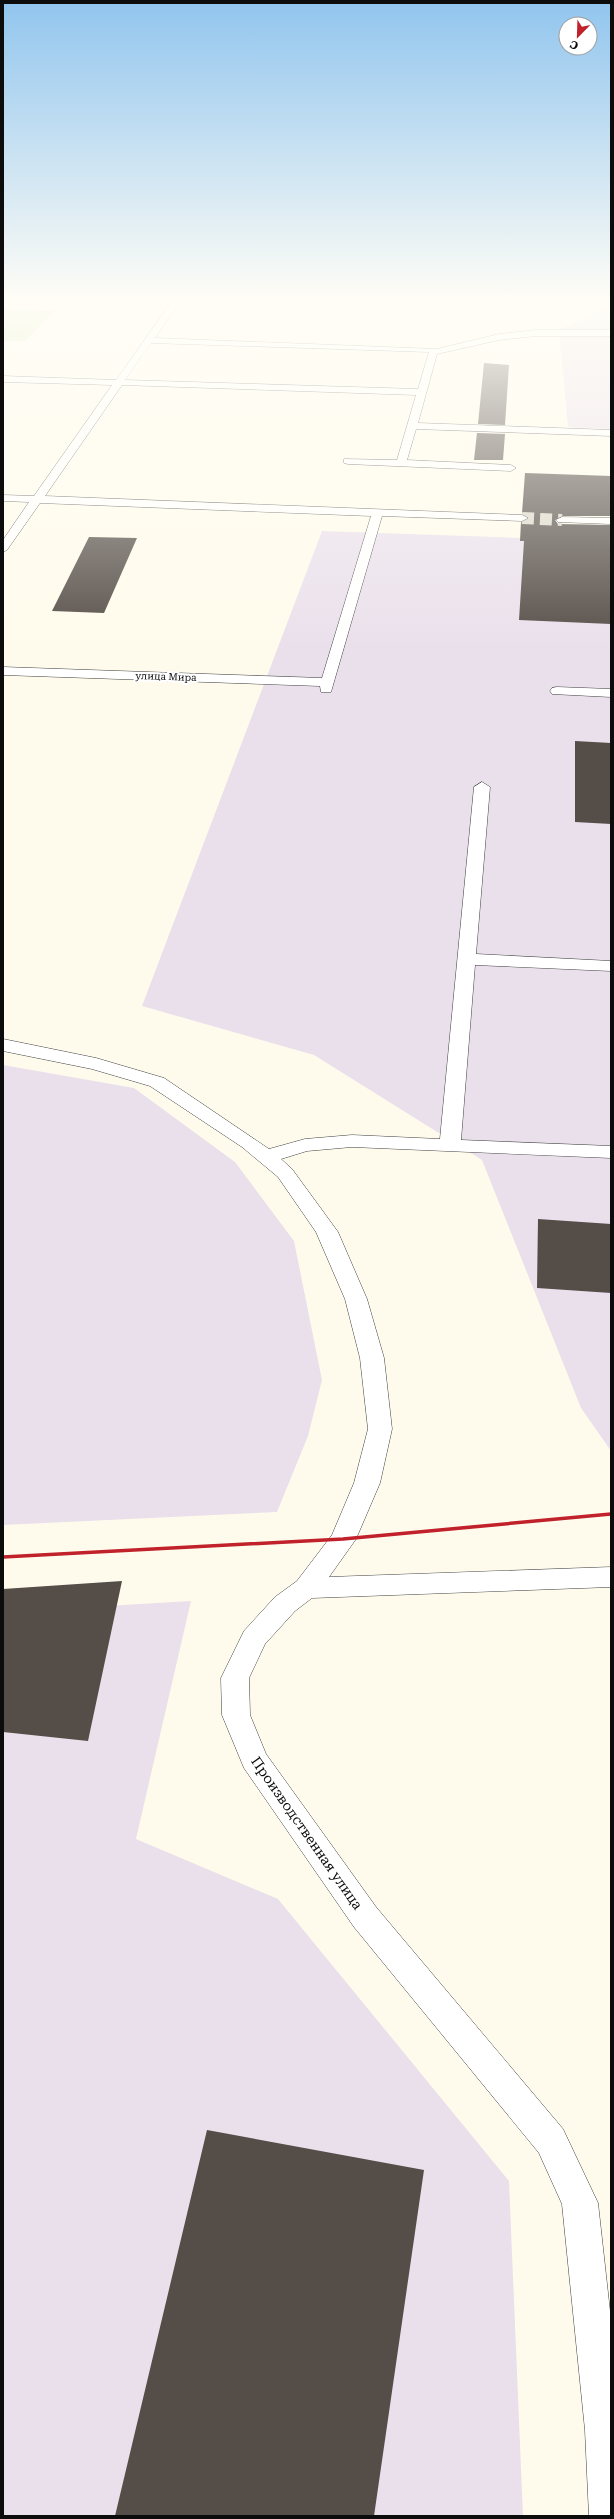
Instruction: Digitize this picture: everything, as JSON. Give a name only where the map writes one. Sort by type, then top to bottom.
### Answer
[{"type":"street","points":[[3,548],[97,415]]},
{"type":"street","points":[[401,464],[415,415]]},
{"type":"street","points":[[412,426],[611,433]]},
{"type":"street","points":[[348,461],[511,468]]},
{"type":"street","points":[[3,498],[522,518]]},
{"type":"street","name":"улица Мира","points":[[3,670],[327,685],[377,513]]},
{"type":"street","points":[[562,520],[611,521]]},
{"type":"street","points":[[557,691],[611,693]]},
{"type":"street","points":[[450,1145],[482,787]]},
{"type":"street","points":[[467,959],[611,966]]},
{"type":"street","name":"Производственная улица","points":[[3,1045],[96,1064],[157,1082],[243,1139],[285,1173],[326,1232],[356,1299],[372,1358],[380,1429],[367,1483],[343,1539],[306,1588],[285,1604],[254,1638],[235,1678],[236,1714],[254,1760],[290,1812],[365,1917],[551,2142],[577,2196],[580,2203],[604,2430],[609,2516]]},
{"type":"street","points":[[266,1157],[305,1145],[352,1140],[611,1152]]},
{"type":"street","points":[[306,1588],[611,1577]]},
{"type":"shaded area","points":[[567,415],[611,415],[611,429],[568,427]]},
{"type":"shaded area","points":[[322,531],[611,541],[611,1451],[581,1408],[482,1160],[314,1055],[142,1006]]},
{"type":"shaded area","points":[[3,1065],[134,1088],[235,1162],[294,1241],[322,1380],[308,1436],[277,1512],[3,1525]]},
{"type":"shaded area","points":[[191,1601],[136,1839],[278,1899],[509,2181],[523,2516],[3,2516],[3,1612]]},
{"type":"building","points":[[479,415],[506,415],[505,425],[478,424]]},
{"type":"building","points":[[477,433],[505,434],[503,460],[474,460]]},
{"type":"building","points":[[525,473],[611,476],[611,516],[562,516],[555,520],[558,524],[611,525],[611,624],[519,620],[524,541],[520,541],[521,522],[529,519],[522,513]]},
{"type":"building","points":[[89,537],[137,538],[104,613],[52,611]]},
{"type":"building","points":[[575,741],[611,743],[611,824],[575,822]]},
{"type":"building","points":[[538,1219],[611,1224],[611,1293],[537,1288]]},
{"type":"building","points":[[122,1581],[88,1741],[3,1732],[3,1589]]},
{"type":"building","points":[[207,2130],[424,2170],[374,2516],[115,2516]]},
{"type":"tunnel","points":[[522,518],[562,520]]},
{"type":"railway","points":[[3,1557],[343,1539],[611,1514]]}]
